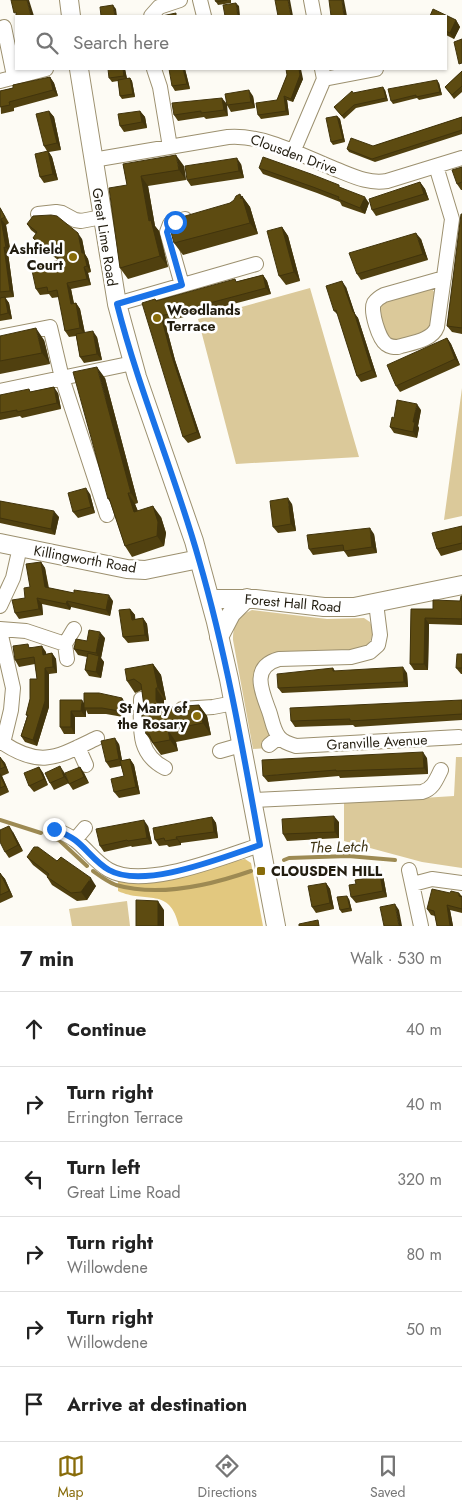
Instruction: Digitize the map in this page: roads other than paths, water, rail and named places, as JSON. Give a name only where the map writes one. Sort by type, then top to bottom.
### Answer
[{"type":"main road","points":[[68,0],[71,15]]},
{"type":"main road","name":"Great Lime Road","points":[[79,70],[117,304],[132,363],[189,526],[220,637],[276,926]]},
{"type":"main road","points":[[165,566],[181,548],[189,526]]},
{"type":"main road","name":"Killingworth Road","points":[[0,543],[127,569],[145,570],[199,559]]},
{"type":"main road","name":"Forest Hall Road","points":[[210,599],[247,598],[340,608],[376,604],[462,585]]},
{"type":"main road","points":[[220,637],[231,614],[247,598]]},
{"type":"street","points":[[151,15],[159,7],[180,0]]},
{"type":"street","points":[[200,0],[204,15]]},
{"type":"street","points":[[311,0],[314,15]]},
{"type":"street","points":[[4,27],[14,76]]},
{"type":"street","points":[[0,81],[41,70]]},
{"type":"street","points":[[154,70],[160,87],[170,146]]},
{"type":"street","points":[[293,152],[323,74],[365,70]]},
{"type":"street","name":"Clousden Drive","points":[[93,160],[236,136],[256,138],[370,182],[387,181],[462,158]]},
{"type":"street","points":[[436,166],[452,218],[438,327],[427,338],[398,347],[385,344],[380,336],[373,314],[373,306],[376,300],[384,295],[444,278]]},
{"type":"street","points":[[38,214],[56,212],[75,220],[102,217]]},
{"type":"street","points":[[182,285],[167,232],[168,228],[170,224],[200,215]]},
{"type":"street","points":[[117,304],[256,264]]},
{"type":"street","points":[[0,337],[50,327],[62,378],[107,515]]},
{"type":"street","points":[[0,390],[132,363]]},
{"type":"street","points":[[0,606],[13,578],[20,547]]},
{"type":"street","name":"Granville Avenue","points":[[376,604],[380,640],[378,645],[370,652],[351,658],[279,659],[265,667],[260,676],[260,686],[274,742],[296,746],[459,737]]},
{"type":"street","points":[[67,659],[65,644],[74,629]]},
{"type":"street","points":[[65,644],[26,630],[0,630],[3,654],[11,678],[13,698],[2,743],[25,756],[43,759],[59,755],[97,738]]},
{"type":"street","points":[[141,699],[141,730],[145,749],[156,763],[165,768]]},
{"type":"street","points":[[172,710],[213,707],[234,703]]},
{"type":"street","points":[[220,751],[241,745]]},
{"type":"street","points":[[78,747],[86,765]]},
{"type":"street","points":[[252,800],[422,792],[430,789],[441,770]]},
{"type":"street","points":[[75,840],[85,828]]},
{"type":"street","points":[[54,829],[75,840],[95,860],[111,872],[130,877],[181,870],[260,845]]},
{"type":"street","points":[[421,926],[411,877],[462,883]]},
{"type":"waterway","name":"The Letch","points":[[0,820],[41,833]]},
{"type":"waterway","name":"The Letch","points":[[53,838],[59,840],[87,866]]},
{"type":"waterway","name":"The Letch","points":[[284,860],[289,858],[348,856],[395,860]]},
{"type":"waterway","name":"The Letch","points":[[93,871],[116,885],[149,890],[167,890],[202,885],[251,871]]},
{"type":"place","name":"Ashfield Court","points":[[73,257]]},
{"type":"place","name":"Woodlands Terrace","points":[[157,318]]},
{"type":"place","name":"St Mary of the Rosary","points":[[197,716]]},
{"type":"place","name":"CLOUSDEN HILL","points":[[261,871]]}]
